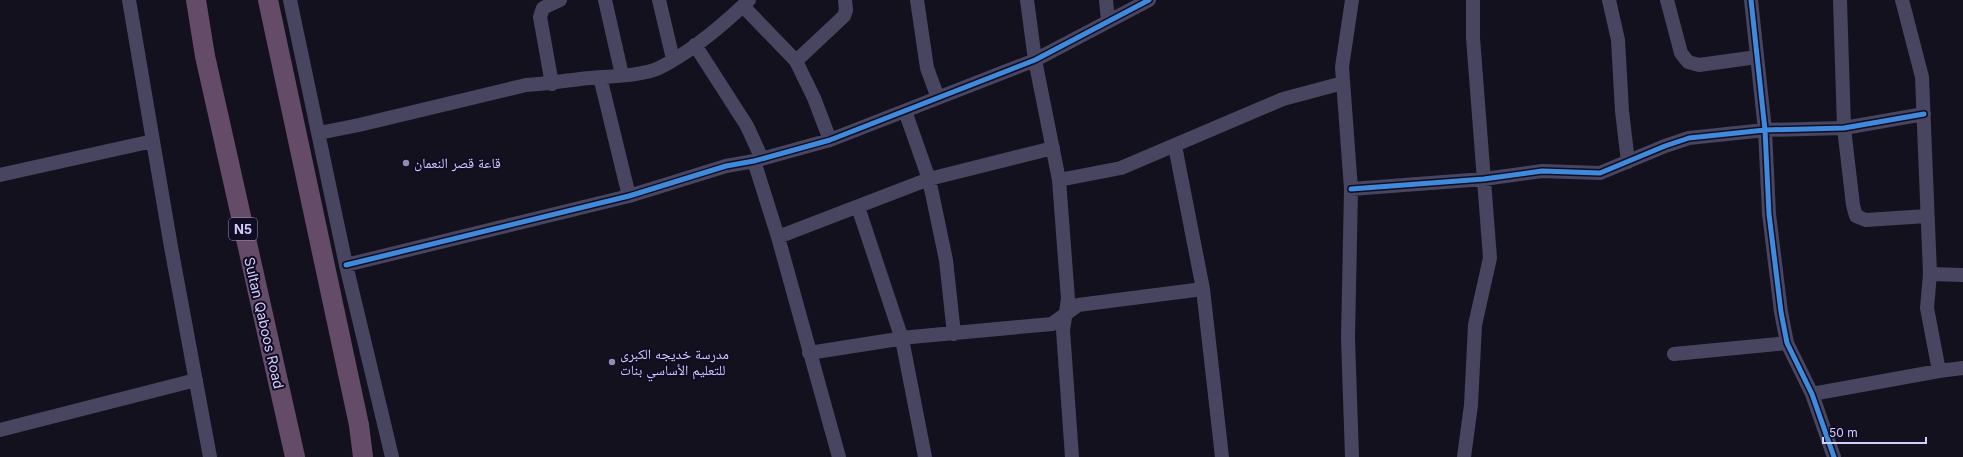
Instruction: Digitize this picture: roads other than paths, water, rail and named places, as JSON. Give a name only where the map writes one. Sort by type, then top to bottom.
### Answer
[{"type":"highway","name":"Sultan Qaboos Road","points":[[196,0],[204,56],[295,457]]},
{"type":"highway","points":[[268,0],[357,417],[363,457]]},
{"type":"street","points":[[129,0],[210,457]]},
{"type":"street","points":[[290,0],[346,265],[392,457]]},
{"type":"street","points":[[605,0],[622,75]]},
{"type":"street","points":[[659,0],[673,59]]},
{"type":"street","points":[[796,61],[844,16],[846,10],[845,0]]},
{"type":"street","points":[[917,0],[927,68],[938,98]]},
{"type":"street","points":[[1027,0],[1035,60],[1059,180],[1068,299],[1063,330],[1072,457]]},
{"type":"street","points":[[1106,0],[1108,21]]},
{"type":"street","points":[[346,265],[629,196],[726,166],[758,160],[830,140],[1035,60],[1149,0]]},
{"type":"street","points":[[1352,0],[1342,67],[1351,189],[1348,338],[1352,457]]},
{"type":"street","points":[[1464,457],[1471,405],[1475,325],[1490,258],[1473,38],[1472,0]]},
{"type":"street","points":[[1609,0],[1618,40],[1622,111],[1628,162]]},
{"type":"street","points":[[1667,0],[1681,53],[1688,62],[1699,65],[1757,57]]},
{"type":"street","points":[[1752,0],[1765,130],[1769,214],[1781,312],[1787,343],[1812,394],[1834,457]]},
{"type":"street","points":[[1840,0],[1844,128],[1853,205],[1856,216],[1866,220],[1927,216]]},
{"type":"street","points":[[1902,0],[1922,77],[1930,274],[1927,308],[1939,371]]},
{"type":"street","points":[[551,2],[544,8],[540,17],[552,84]]},
{"type":"street","points":[[319,133],[526,85],[552,84],[622,75],[658,68],[714,33],[746,3],[796,61],[814,98],[830,140]]},
{"type":"street","points":[[695,45],[747,126],[758,160],[809,353],[839,457]]},
{"type":"street","points":[[600,77],[629,196]]},
{"type":"street","points":[[1059,180],[1121,168],[1283,99],[1343,83]]},
{"type":"street","points":[[905,110],[929,179],[946,260],[954,334]]},
{"type":"street","points":[[1351,189],[1484,179],[1542,171],[1600,173],[1664,146],[1689,138],[1765,130],[1844,128],[1924,114]]},
{"type":"street","points":[[0,175],[153,141]]},
{"type":"street","points":[[1175,146],[1203,289],[1222,457]]},
{"type":"street","points":[[778,237],[929,179],[1053,148]]},
{"type":"street","points":[[858,206],[902,338],[925,457]]},
{"type":"street","points":[[1930,274],[1963,275]]},
{"type":"street","points":[[809,353],[902,338],[1052,324],[1078,305],[1203,289]]},
{"type":"street","points":[[1674,354],[1787,343]]},
{"type":"street","points":[[1812,394],[1963,368]]},
{"type":"street","points":[[0,430],[196,380]]},
{"type":"place","name":"قاعة قصر النعمان","points":[[406,163]]},
{"type":"place","name":"مدرسة خديجه الكبرى للتعليم الأساسي بنات","points":[[612,362]]}]
